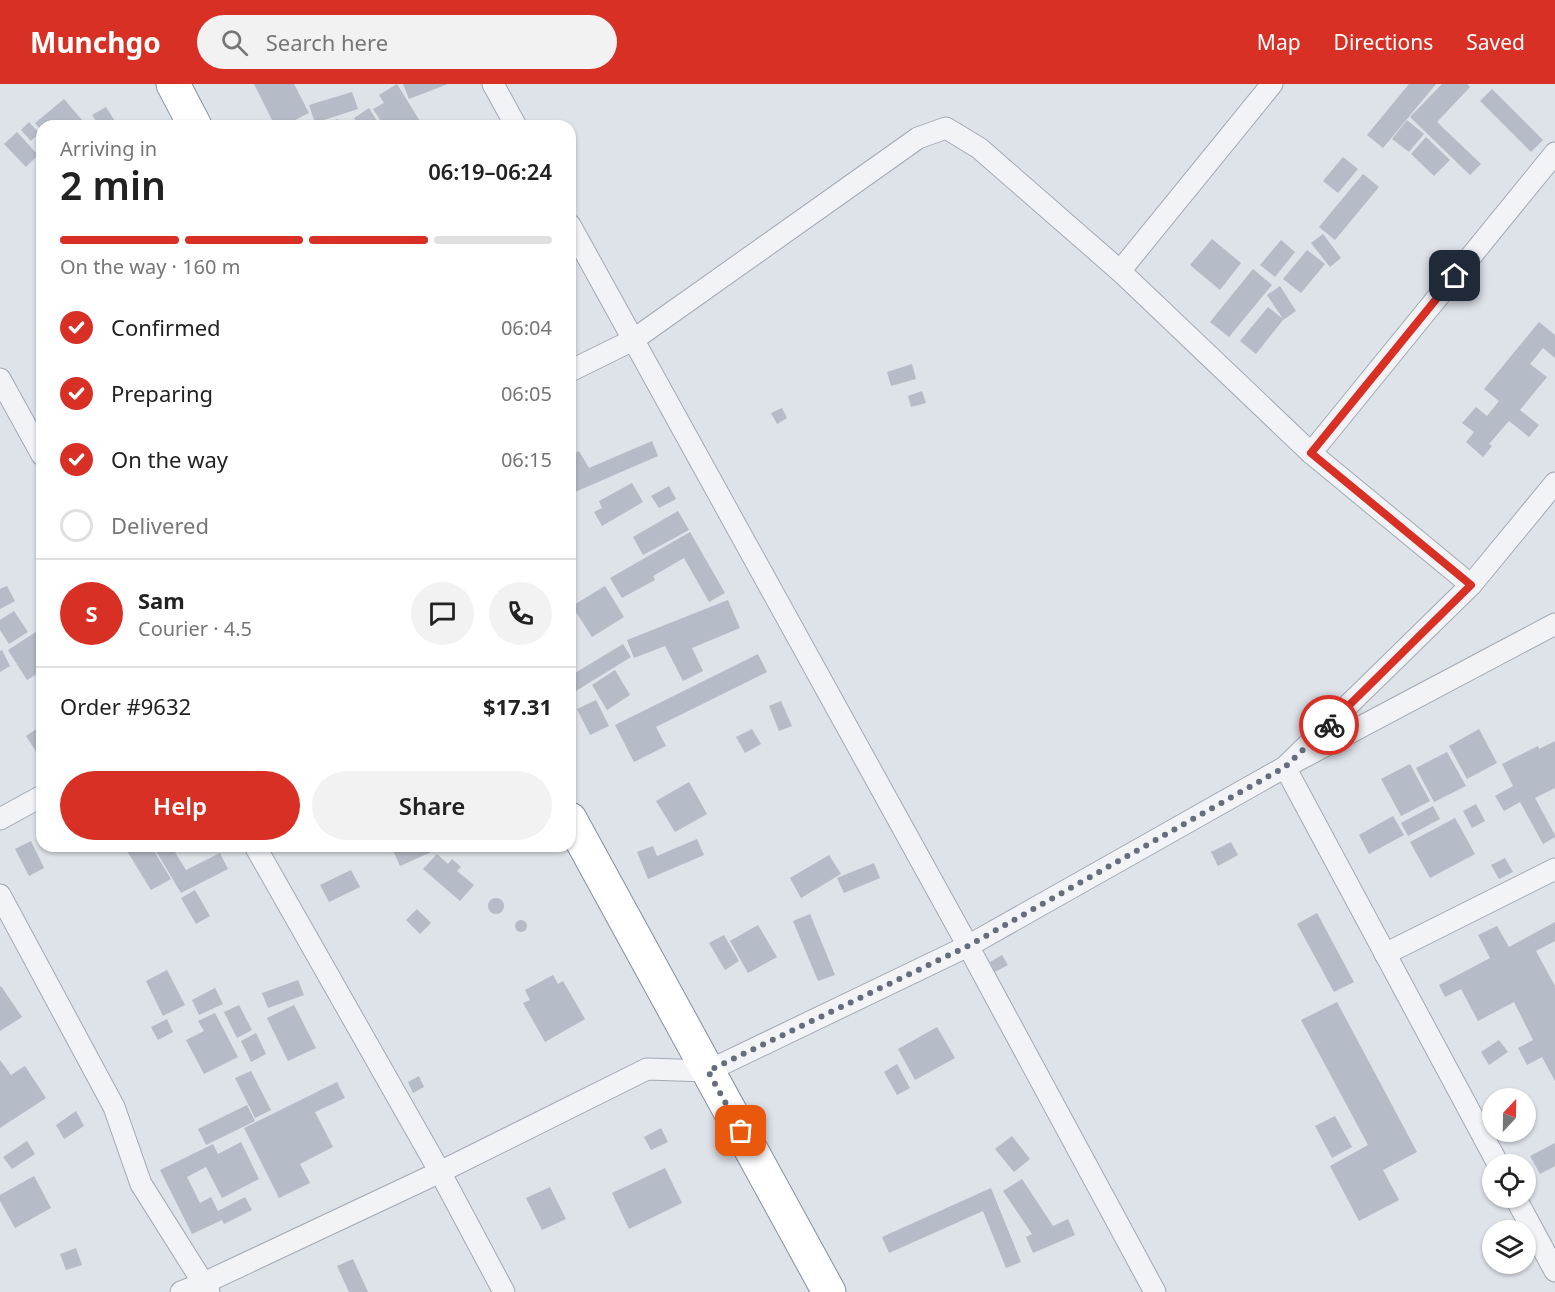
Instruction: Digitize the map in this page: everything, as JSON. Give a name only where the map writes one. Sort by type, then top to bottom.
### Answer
[{"type":"highway","points":[[173,84],[192,120]]},
{"type":"highway","points":[[576,830],[829,1292]]},
{"type":"street","points":[[493,84],[513,120]]},
{"type":"street","points":[[1120,271],[1272,84]]},
{"type":"street","points":[[576,368],[633,340],[918,138],[946,128],[979,148],[1120,271],[1311,453],[1471,585]]},
{"type":"street","points":[[1311,453],[1555,153]]},
{"type":"street","points":[[576,236],[968,946],[1155,1292]]},
{"type":"street","points":[[0,379],[36,444]]},
{"type":"street","points":[[1285,767],[1471,585],[1555,483]]},
{"type":"street","points":[[181,1292],[207,1288],[647,1069],[708,1071],[968,946],[1285,767],[1555,624]]},
{"type":"street","points":[[1285,767],[1493,1154]]},
{"type":"street","points":[[0,819],[36,799]]},
{"type":"street","points":[[258,852],[440,1172],[504,1292]]},
{"type":"street","points":[[1385,954],[1555,869]]},
{"type":"street","points":[[0,895],[114,1107],[141,1184],[207,1288]]},
{"type":"street","points":[[1521,1208],[1555,1271]]},
{"type":"building","points":[[254,84],[294,84],[309,113],[295,120],[272,120]]},
{"type":"building","points":[[397,84],[419,120],[380,120],[373,109],[384,103],[379,95]]},
{"type":"building","points":[[403,84],[448,84],[409,99]]},
{"type":"building","points":[[1409,84],[1436,84],[1383,148],[1367,135]]},
{"type":"building","points":[[1442,84],[1467,84],[1470,87],[1437,122],[1481,164],[1470,175],[1410,117]]},
{"type":"building","points":[[1492,89],[1543,140],[1531,152],[1480,101]]},
{"type":"building","points":[[352,92],[358,109],[324,120],[314,120],[309,105]]},
{"type":"building","points":[[64,99],[82,120],[39,120]]},
{"type":"building","points":[[106,107],[114,120],[95,120],[92,115]]},
{"type":"building","points":[[369,108],[376,120],[355,120],[354,118]]},
{"type":"building","points":[[1407,120],[1424,134],[1409,152],[1392,139]]},
{"type":"building","points":[[29,122],[36,130],[36,136],[31,141],[21,130]]},
{"type":"building","points":[[17,132],[36,153],[36,157],[26,167],[4,144]]},
{"type":"building","points":[[1426,137],[1450,160],[1434,176],[1411,154]]},
{"type":"building","points":[[1343,157],[1358,169],[1338,193],[1323,181]]},
{"type":"building","points":[[1363,174],[1379,187],[1335,240],[1319,227]]},
{"type":"building","points":[[1323,234],[1341,258],[1330,267],[1311,243]]},
{"type":"building","points":[[1212,239],[1241,263],[1220,290],[1190,265]]},
{"type":"building","points":[[1281,240],[1295,252],[1275,277],[1260,265]]},
{"type":"building","points":[[1307,250],[1325,264],[1301,293],[1283,279]]},
{"type":"building","points":[[1253,269],[1272,285],[1229,337],[1210,322]]},
{"type":"building","points":[[1280,286],[1296,311],[1283,320],[1256,354],[1240,341],[1268,307],[1283,319],[1267,295]]},
{"type":"building","points":[[1539,322],[1555,335],[1555,358],[1543,348],[1530,364],[1547,377],[1520,410],[1539,425],[1529,437],[1509,421],[1489,444],[1492,446],[1483,457],[1466,442],[1474,432],[1462,423],[1476,407],[1487,416],[1499,401],[1484,389]]},
{"type":"building","points":[[912,364],[916,379],[891,386],[887,372]]},
{"type":"building","points":[[922,391],[926,403],[911,407],[908,396]]},
{"type":"building","points":[[782,408],[787,418],[777,424],[771,413]]},
{"type":"building","points":[[652,441],[658,456],[576,492],[576,453],[579,451],[589,468]]},
{"type":"building","points":[[632,483],[643,502],[602,526],[594,512],[602,508],[599,501]]},
{"type":"building","points":[[669,486],[676,499],[659,508],[651,496]]},
{"type":"building","points":[[678,511],[689,530],[643,555],[633,537]]},
{"type":"building","points":[[690,532],[725,593],[709,602],[684,558],[653,576],[655,580],[622,598],[610,578]]},
{"type":"building","points":[[7,586],[15,601],[0,609],[0,589]]},
{"type":"building","points":[[605,586],[624,617],[592,637],[576,612],[576,604]]},
{"type":"building","points":[[728,600],[740,628],[692,648],[703,671],[683,681],[665,646],[634,658],[627,640]]},
{"type":"building","points":[[14,611],[28,632],[9,644],[0,630],[0,620]]},
{"type":"building","points":[[36,632],[36,675],[27,680],[8,650]]},
{"type":"building","points":[[623,644],[631,657],[576,691],[576,672]]},
{"type":"building","points":[[2,650],[10,666],[0,672],[0,651]]},
{"type":"building","points":[[758,654],[767,672],[656,727],[666,746],[634,762],[615,725]]},
{"type":"building","points":[[615,670],[630,695],[607,710],[592,685]]},
{"type":"building","points":[[596,700],[609,726],[590,735],[577,709]]},
{"type":"building","points":[[781,701],[792,726],[779,731],[769,706]]},
{"type":"building","points":[[36,729],[36,752],[26,736]]},
{"type":"building","points":[[752,729],[761,744],[745,753],[736,737]]},
{"type":"building","points":[[1479,729],[1497,763],[1467,779],[1449,746]]},
{"type":"building","points":[[1555,741],[1555,788],[1535,798],[1555,835],[1543,844],[1520,802],[1504,811],[1495,796],[1513,786],[1502,764],[1538,746],[1539,749]]},
{"type":"building","points":[[1447,752],[1466,786],[1434,802],[1416,768]]},
{"type":"building","points":[[1410,764],[1430,801],[1401,816],[1381,779]]},
{"type":"building","points":[[689,782],[707,814],[675,832],[656,801]]},
{"type":"building","points":[[1476,804],[1485,821],[1472,828],[1463,811]]},
{"type":"building","points":[[1433,806],[1440,819],[1408,836],[1401,823]]},
{"type":"building","points":[[1393,816],[1404,835],[1369,854],[1359,835]]},
{"type":"building","points":[[1455,818],[1475,854],[1430,878],[1410,842]]},
{"type":"building","points":[[697,839],[704,855],[648,879],[637,852],[653,846],[657,856]]},
{"type":"building","points":[[31,841],[44,868],[29,876],[15,849]]},
{"type":"building","points":[[1231,842],[1238,855],[1218,866],[1211,852]]},
{"type":"building","points":[[128,852],[155,852],[171,879],[151,890]]},
{"type":"building","points":[[157,852],[175,852],[186,870],[220,853],[228,869],[181,893]]},
{"type":"building","points":[[394,852],[432,852],[400,866]]},
{"type":"building","points":[[437,854],[448,864],[452,859],[461,867],[457,871],[474,885],[460,901],[423,869]]},
{"type":"building","points":[[829,855],[841,874],[801,898],[790,878]]},
{"type":"building","points":[[1505,858],[1513,872],[1499,879],[1491,865]]},
{"type":"building","points":[[874,863],[880,878],[844,893],[837,878]]},
{"type":"building","points":[[351,870],[360,887],[329,902],[320,885]]},
{"type":"building","points":[[195,890],[210,916],[196,924],[181,898]]},
{"type":"building","points":[[496,898],[504,906],[496,914],[488,906]]},
{"type":"building","points":[[417,909],[431,923],[420,934],[406,920]]},
{"type":"building","points":[[1317,913],[1354,982],[1334,992],[1297,924]]},
{"type":"building","points":[[810,914],[835,975],[818,981],[793,921]]},
{"type":"building","points":[[523,920],[527,926],[523,932],[519,932],[515,924]]},
{"type":"building","points":[[1555,922],[1555,941],[1536,951],[1555,986],[1555,1081],[1542,1057],[1527,1065],[1518,1048],[1533,1040],[1514,1002],[1478,1021],[1461,989],[1445,997],[1439,985],[1490,958],[1478,935],[1497,926],[1509,947]]},
{"type":"building","points":[[758,925],[777,957],[748,973],[730,941]]},
{"type":"building","points":[[724,935],[739,961],[725,970],[709,943]]},
{"type":"building","points":[[1002,955],[1008,965],[995,972],[990,962]]},
{"type":"building","points":[[167,970],[185,1005],[163,1016],[146,981]]},
{"type":"building","points":[[553,975],[558,984],[563,981],[585,1019],[545,1042],[523,1003],[530,1000],[525,990]]},
{"type":"building","points":[[298,980],[304,995],[268,1008],[262,993]]},
{"type":"building","points":[[0,987],[22,1017],[0,1031]]},
{"type":"building","points":[[215,988],[223,1004],[199,1015],[192,1000]]},
{"type":"building","points":[[1337,1002],[1417,1152],[1383,1170],[1399,1200],[1359,1221],[1330,1166],[1368,1145],[1301,1020]]},
{"type":"building","points":[[239,1005],[252,1030],[237,1038],[224,1012]]},
{"type":"building","points":[[294,1005],[316,1048],[288,1061],[267,1018]]},
{"type":"building","points":[[215,1013],[238,1057],[204,1074],[186,1040],[204,1031],[198,1021]]},
{"type":"building","points":[[167,1019],[173,1032],[158,1040],[151,1027]]},
{"type":"building","points":[[937,1027],[955,1058],[915,1080],[898,1049]]},
{"type":"building","points":[[256,1033],[266,1054],[251,1062],[241,1041]]},
{"type":"building","points":[[1499,1040],[1508,1052],[1489,1065],[1481,1052]]},
{"type":"building","points":[[0,1060],[11,1075],[25,1066],[46,1098],[0,1128]]},
{"type":"building","points":[[897,1064],[910,1088],[897,1095],[884,1072]]},
{"type":"building","points":[[251,1071],[271,1110],[255,1118],[235,1078]]},
{"type":"building","points":[[419,1076],[424,1087],[413,1093],[408,1082]]},
{"type":"building","points":[[337,1082],[345,1098],[315,1112],[333,1147],[300,1164],[310,1183],[279,1198],[244,1128]]},
{"type":"building","points":[[247,1105],[255,1121],[206,1145],[198,1129]]},
{"type":"building","points":[[76,1111],[84,1126],[64,1139],[56,1125]]},
{"type":"building","points":[[1335,1116],[1352,1147],[1332,1158],[1315,1126]]},
{"type":"building","points":[[661,1128],[668,1142],[651,1150],[644,1137]]},
{"type":"building","points":[[1012,1136],[1030,1159],[1014,1172],[995,1149]]},
{"type":"building","points":[[27,1141],[35,1154],[12,1169],[3,1157]]},
{"type":"building","points":[[241,1142],[259,1179],[222,1198],[206,1167],[187,1177],[200,1203],[211,1197],[218,1211],[245,1197],[252,1210],[224,1224],[222,1220],[192,1234],[160,1170],[213,1144],[218,1154]]},
{"type":"building","points":[[1555,1143],[1555,1166],[1540,1174],[1536,1167],[1536,1154],[1534,1154]]},
{"type":"building","points":[[665,1168],[682,1203],[629,1229],[612,1193]]},
{"type":"building","points":[[34,1176],[51,1208],[15,1228],[0,1201],[0,1195]]},
{"type":"building","points":[[1022,1179],[1053,1226],[1068,1219],[1075,1235],[1033,1253],[1026,1237],[1032,1234],[1003,1191]]},
{"type":"building","points":[[550,1187],[566,1219],[542,1230],[526,1198]]},
{"type":"building","points":[[991,1188],[1021,1262],[1006,1268],[983,1211],[889,1253],[882,1237]]},
{"type":"building","points":[[76,1248],[82,1265],[66,1270],[60,1254]]},
{"type":"building","points":[[353,1259],[368,1292],[349,1292],[337,1266]]},
{"type":"way so far","points":[[741,1131],[708,1071],[968,946],[1285,767],[1329,725]]},
{"type":"route","points":[[1329,725],[1471,585],[1311,453],[1455,276]]}]
